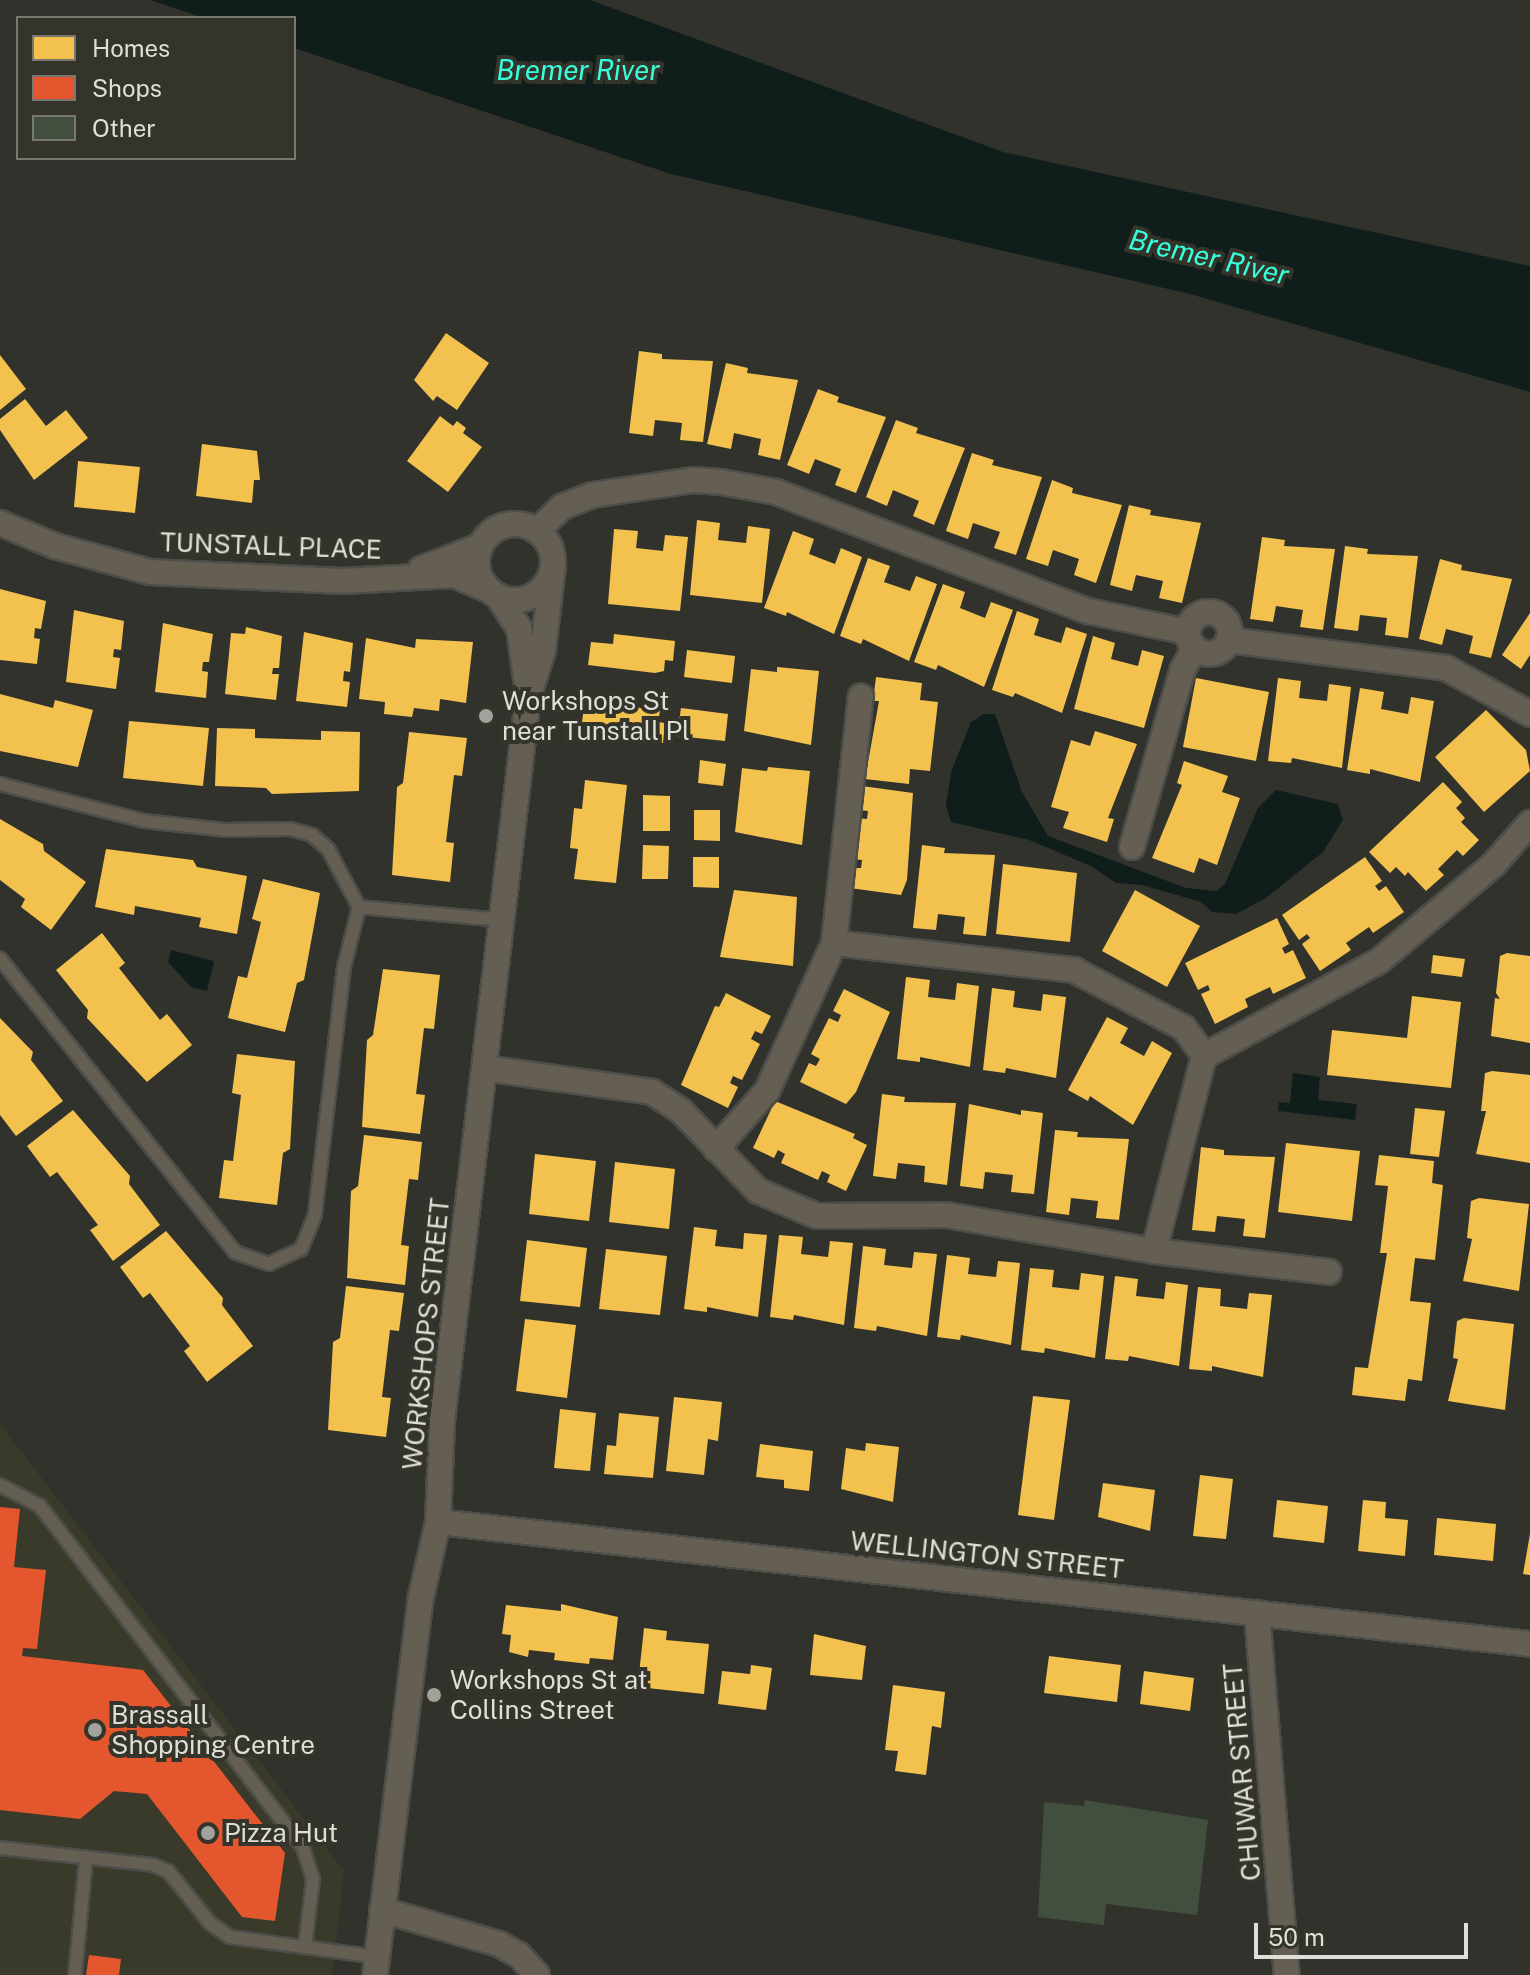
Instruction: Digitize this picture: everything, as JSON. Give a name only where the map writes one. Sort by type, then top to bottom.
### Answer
[{"type":"street","points":[[537,531],[562,507],[592,495],[693,480],[721,482],[776,492],[1088,611],[1192,640],[1216,652],[1228,640],[1227,624],[1212,612],[1195,617],[1192,640],[1132,847]]},
{"type":"street","name":"TUNSTALL PLACE","points":[[0,523],[70,551],[150,572],[343,581],[454,575],[493,593]]},
{"type":"street","points":[[512,524],[537,531],[552,553],[553,566],[542,590],[531,597],[493,593],[478,570],[481,546],[500,528],[512,524]]},
{"type":"street","name":"TUNSTALL PLACE","points":[[404,576],[481,546]]},
{"type":"street","name":"WORKSHOPS STREET","points":[[376,1966],[423,1583],[438,1522],[438,1458],[528,698],[543,650],[553,566]]},
{"type":"street","name":"WORKSHOPS STREET","points":[[493,593],[519,628],[528,698]]},
{"type":"street","points":[[1228,640],[1446,668],[1530,714]]},
{"type":"street","points":[[716,1149],[767,1091],[834,943],[861,696]]},
{"type":"street","points":[[1154,1251],[1204,1056],[1379,961],[1494,864],[1530,823]]},
{"type":"street","points":[[834,943],[1074,970],[1184,1028],[1204,1056]]},
{"type":"street","points":[[484,1068],[652,1092],[681,1111],[758,1191],[817,1216],[946,1215],[1154,1251],[1329,1272]]},
{"type":"street","name":"WELLINGTON STREET","points":[[438,1522],[1530,1644]]},
{"type":"street","name":"CHUWAR STREET","points":[[1257,1613],[1287,1975]]},
{"type":"street","points":[[382,1910],[509,1948],[537,1975]]},
{"type":"lane","points":[[0,784],[158,823],[302,831],[328,849],[359,907],[344,967],[315,1215],[301,1249],[269,1264],[241,1257],[219,1235],[0,959]]},
{"type":"lane","points":[[359,907],[501,920]]},
{"type":"lane","points":[[0,1485],[40,1506],[141,1631],[308,1858],[313,1887],[305,1947]]},
{"type":"lane","points":[[0,1848],[160,1867],[173,1876],[210,1923],[230,1937],[305,1947],[376,1966]]},
{"type":"lane","points":[[75,1975],[86,1858]]},
{"type":"shaded area","points":[[0,1424],[344,1871],[332,1975],[0,1975]]},
{"type":"water","name":"Bremer River","points":[[150,0],[590,0],[1003,152],[1530,266],[1530,392],[1190,294],[671,174],[296,49],[296,16],[198,16]]},
{"type":"water","points":[[984,714],[995,714],[1022,792],[1048,836],[1186,888],[1216,891],[1225,884],[1258,808],[1276,790],[1338,804],[1343,820],[1323,852],[1266,898],[1236,914],[1212,912],[1201,902],[1142,885],[1116,883],[1091,866],[1029,840],[951,822],[946,806],[951,772],[971,722]]},
{"type":"water","points":[[171,950],[214,961],[207,991],[191,987],[168,962]]},
{"type":"water","points":[[1293,1073],[1320,1077],[1318,1100],[1357,1104],[1355,1120],[1278,1111],[1279,1102],[1290,1103]]},
{"type":"building: Homes","points":[[446,333],[489,363],[457,410],[437,396],[433,401],[414,380]]},
{"type":"building: Homes","points":[[639,351],[662,354],[662,359],[713,361],[703,442],[680,440],[682,423],[655,420],[653,436],[629,433]]},
{"type":"building: Homes","points":[[0,355],[26,389],[0,410]]},
{"type":"building: Homes","points":[[726,363],[748,368],[747,373],[798,380],[780,460],[758,455],[761,439],[734,433],[731,449],[707,444]]},
{"type":"building: Homes","points":[[818,389],[839,397],[837,402],[886,417],[856,493],[835,485],[841,469],[815,459],[809,474],[787,465]]},
{"type":"building: Homes","points":[[25,399],[46,426],[66,410],[88,438],[34,480],[0,430],[0,419]]},
{"type":"building: Homes","points":[[440,416],[453,426],[457,421],[466,428],[463,433],[482,447],[448,492],[407,461]]},
{"type":"building: Homes","points":[[896,420],[918,428],[916,433],[965,448],[934,525],[913,516],[919,501],[893,490],[887,506],[866,497]]},
{"type":"building: Homes","points":[[202,444],[257,451],[260,480],[254,480],[252,503],[196,496]]},
{"type":"building: Homes","points":[[972,453],[994,460],[992,465],[1042,477],[1016,555],[994,548],[1000,532],[973,523],[968,539],[946,531]]},
{"type":"building: Homes","points":[[78,461],[140,467],[135,513],[74,507]]},
{"type":"building: Homes","points":[[1052,480],[1073,488],[1072,493],[1122,505],[1096,583],[1074,575],[1079,559],[1053,550],[1048,566],[1026,559]]},
{"type":"building: Homes","points":[[1129,505],[1151,510],[1150,515],[1201,523],[1182,603],[1159,598],[1163,581],[1136,575],[1132,591],[1110,585]]},
{"type":"building: Homes","points":[[697,520],[720,523],[718,540],[746,543],[748,526],[770,529],[762,603],[690,595]]},
{"type":"building: Homes","points":[[614,529],[638,531],[636,548],[663,551],[665,535],[688,537],[680,611],[608,604]]},
{"type":"building: Homes","points":[[793,531],[814,539],[809,554],[835,564],[841,548],[862,557],[834,634],[787,612],[786,616],[764,608]]},
{"type":"building: Homes","points":[[1262,537],[1285,540],[1284,546],[1335,549],[1323,630],[1300,627],[1303,610],[1276,606],[1273,622],[1250,619]]},
{"type":"building: Homes","points":[[1345,546],[1368,549],[1367,554],[1418,556],[1408,638],[1385,635],[1387,618],[1360,615],[1358,631],[1334,628]]},
{"type":"building: Homes","points":[[868,558],[890,566],[884,582],[910,591],[916,576],[937,584],[909,661],[863,639],[861,644],[840,636]]},
{"type":"building: Homes","points":[[1440,559],[1462,565],[1461,570],[1512,579],[1491,658],[1469,653],[1473,636],[1446,629],[1442,645],[1419,639]]},
{"type":"building: Homes","points":[[943,584],[965,592],[960,608],[985,618],[991,602],[1013,610],[984,687],[938,665],[936,670],[914,662]]},
{"type":"building: Homes","points":[[0,589],[46,601],[41,629],[35,628],[34,638],[40,639],[37,664],[0,660]]},
{"type":"building: Homes","points":[[74,610],[124,621],[121,650],[114,649],[113,657],[120,658],[116,689],[66,682]]},
{"type":"building: Homes","points":[[1017,611],[1039,619],[1034,635],[1061,643],[1066,627],[1087,634],[1062,713],[1015,693],[1013,697],[992,690]]},
{"type":"building: Homes","points":[[1530,613],[1530,655],[1521,669],[1502,655]]},
{"type":"building: Homes","points":[[163,623],[213,634],[209,662],[203,662],[202,671],[208,672],[206,698],[155,692]]},
{"type":"building: Homes","points":[[246,627],[282,636],[279,668],[273,668],[272,674],[279,674],[276,700],[225,694],[231,633],[245,634]]},
{"type":"building: Homes","points":[[304,632],[353,643],[350,672],[344,671],[343,681],[350,682],[347,707],[296,701]]},
{"type":"building: Homes","points":[[614,634],[675,641],[673,661],[665,660],[664,671],[655,673],[588,665],[591,642],[613,644]]},
{"type":"building: Homes","points":[[1093,636],[1115,643],[1111,659],[1138,666],[1142,650],[1164,656],[1144,728],[1074,709]]},
{"type":"building: Homes","points":[[366,638],[415,648],[416,639],[473,642],[466,703],[440,699],[439,711],[414,708],[412,717],[384,714],[385,702],[359,699]]},
{"type":"building: Homes","points":[[687,650],[735,656],[732,683],[684,677]]},
{"type":"building: Homes","points":[[777,667],[819,671],[811,745],[744,731],[751,669],[777,672]]},
{"type":"building: Homes","points":[[876,677],[922,683],[920,700],[938,702],[930,771],[910,769],[909,784],[865,779],[879,701],[873,701]]},
{"type":"building: Homes","points":[[1196,678],[1269,692],[1256,761],[1183,747]]},
{"type":"building: Homes","points":[[1278,678],[1301,681],[1299,698],[1327,701],[1329,684],[1351,687],[1342,768],[1292,758],[1291,763],[1268,761]]},
{"type":"building: Homes","points":[[1360,688],[1384,692],[1381,709],[1408,714],[1411,697],[1434,701],[1420,782],[1370,769],[1370,774],[1347,770]]},
{"type":"building: Homes","points":[[0,694],[53,708],[55,700],[93,710],[78,767],[0,751]]},
{"type":"building: Homes","points":[[585,699],[660,711],[658,722],[665,723],[663,743],[602,736],[604,725],[582,722]]},
{"type":"building: Homes","points":[[681,708],[728,714],[725,741],[677,736]]},
{"type":"building: Homes","points":[[1486,710],[1526,750],[1530,771],[1484,812],[1435,757]]},
{"type":"building: Homes","points":[[129,721],[209,728],[203,786],[123,778]]},
{"type":"building: Homes","points":[[217,728],[255,729],[255,738],[321,740],[321,731],[360,732],[359,791],[272,794],[266,788],[215,786]]},
{"type":"building: Homes","points":[[1095,731],[1137,744],[1108,818],[1114,819],[1107,842],[1063,828],[1069,812],[1051,807],[1071,740],[1090,746]]},
{"type":"building: Homes","points":[[409,732],[467,738],[462,776],[454,775],[446,842],[454,843],[450,882],[392,875],[397,787],[403,783]]},
{"type":"building: Homes","points":[[700,760],[726,764],[723,786],[698,783]]},
{"type":"building: Homes","points":[[1184,761],[1228,776],[1222,792],[1240,798],[1217,865],[1199,858],[1194,873],[1152,858],[1182,785],[1177,783]]},
{"type":"building: Homes","points":[[768,767],[810,771],[802,845],[735,832],[742,768],[767,771]]},
{"type":"building: Homes","points":[[585,780],[627,785],[616,883],[574,879],[578,849],[570,848],[574,808],[582,809]]},
{"type":"building: Homes","points":[[1443,782],[1462,802],[1456,808],[1465,818],[1461,822],[1479,840],[1463,856],[1457,850],[1438,869],[1444,875],[1426,891],[1408,872],[1405,876],[1396,867],[1390,873],[1369,852]]},
{"type":"building: Homes","points":[[862,786],[913,793],[907,880],[901,895],[850,888],[853,868],[861,868],[862,860],[852,859],[857,818],[867,819],[868,811],[859,810]]},
{"type":"building: Homes","points":[[643,795],[670,796],[670,831],[643,831]]},
{"type":"building: Homes","points":[[694,810],[720,810],[720,841],[694,840]]},
{"type":"building: Homes","points":[[0,819],[43,844],[44,851],[86,882],[51,930],[21,907],[25,899],[0,880]]},
{"type":"building: Homes","points":[[643,845],[669,846],[668,879],[642,879]]},
{"type":"building: Homes","points":[[922,845],[945,848],[944,853],[995,855],[986,936],[963,934],[965,917],[938,914],[936,930],[913,928]]},
{"type":"building: Homes","points":[[106,849],[193,860],[197,867],[247,876],[237,934],[199,927],[201,918],[135,906],[134,915],[95,907]]},
{"type":"building: Homes","points":[[693,857],[719,857],[719,888],[693,887]]},
{"type":"building: Homes","points":[[1365,857],[1382,881],[1375,886],[1379,891],[1386,886],[1404,912],[1373,933],[1369,927],[1346,943],[1351,950],[1320,971],[1302,944],[1310,938],[1307,934],[1299,940],[1282,915]]},
{"type":"building: Homes","points":[[1003,864],[1077,873],[1070,942],[996,934]]},
{"type":"building: Homes","points":[[263,879],[320,893],[304,980],[297,983],[285,1032],[228,1018],[238,976],[247,978],[261,922],[252,919]]},
{"type":"building: Homes","points":[[734,890],[797,897],[793,966],[720,957]]},
{"type":"building: Homes","points":[[1135,890],[1200,926],[1167,987],[1102,951]]},
{"type":"building: Homes","points":[[1277,918],[1289,944],[1282,948],[1285,954],[1293,950],[1306,978],[1273,994],[1270,987],[1245,999],[1248,1007],[1215,1024],[1201,994],[1210,990],[1208,985],[1198,990],[1185,963]]},
{"type":"building: Homes","points":[[102,933],[125,963],[119,968],[160,1020],[167,1014],[192,1045],[147,1082],[87,1018],[88,1010],[56,970]]},
{"type":"building: Homes","points":[[1507,953],[1530,956],[1530,1043],[1491,1036],[1495,998],[1500,999],[1496,993],[1500,956]]},
{"type":"building: Homes","points":[[1433,955],[1465,959],[1462,977],[1431,973]]},
{"type":"building: Homes","points":[[383,969],[440,975],[434,1029],[424,1028],[416,1094],[425,1095],[420,1134],[362,1127],[367,1040],[373,1035]]},
{"type":"building: Homes","points":[[906,977],[930,980],[928,997],[955,1000],[957,983],[979,986],[970,1067],[920,1057],[920,1062],[897,1059]]},
{"type":"building: Homes","points":[[992,988],[1015,991],[1013,1007],[1041,1011],[1043,994],[1066,997],[1056,1078],[1006,1068],[1005,1073],[983,1070]]},
{"type":"building: Homes","points":[[844,989],[890,1012],[856,1092],[846,1104],[800,1082],[809,1063],[816,1066],[820,1059],[811,1054],[829,1018],[838,1022],[841,1015],[833,1011]]},
{"type":"building: Homes","points":[[726,993],[771,1016],[762,1034],[755,1031],[751,1039],[760,1044],[742,1080],[733,1076],[730,1083],[738,1087],[728,1108],[681,1085],[715,1006],[719,1007]]},
{"type":"building: Homes","points":[[1412,996],[1461,1002],[1451,1088],[1327,1075],[1332,1030],[1407,1038]]},
{"type":"building: Homes","points":[[1107,1017],[1128,1028],[1120,1043],[1144,1056],[1152,1041],[1172,1053],[1133,1125],[1090,1096],[1088,1101],[1068,1090]]},
{"type":"building: Homes","points":[[0,1018],[33,1052],[31,1060],[63,1101],[16,1136],[0,1115]]},
{"type":"building: Homes","points":[[237,1054],[295,1061],[290,1149],[283,1153],[277,1205],[219,1198],[224,1160],[233,1161],[241,1095],[232,1093]]},
{"type":"building: Homes","points":[[1485,1073],[1530,1075],[1530,1163],[1476,1154],[1486,1111],[1481,1111]]},
{"type":"building: Homes","points":[[882,1094],[905,1097],[904,1102],[956,1103],[947,1185],[924,1182],[925,1166],[898,1163],[896,1179],[873,1176]]},
{"type":"building: Homes","points":[[775,1101],[855,1134],[853,1138],[867,1145],[846,1191],[827,1182],[830,1175],[822,1171],[818,1180],[781,1163],[785,1154],[778,1150],[774,1158],[753,1148]]},
{"type":"building: Homes","points":[[969,1104],[1021,1115],[1021,1110],[1043,1113],[1034,1194],[1011,1192],[1013,1175],[985,1172],[983,1189],[960,1186]]},
{"type":"building: Homes","points":[[1415,1108],[1445,1111],[1439,1157],[1410,1154]]},
{"type":"building: Homes","points":[[73,1110],[130,1176],[129,1184],[160,1225],[113,1261],[90,1230],[98,1225],[57,1172],[50,1177],[27,1146]]},
{"type":"building: Homes","points":[[1055,1130],[1078,1132],[1077,1137],[1129,1139],[1119,1220],[1096,1218],[1098,1201],[1071,1198],[1069,1215],[1046,1212]]},
{"type":"building: Homes","points":[[364,1135],[422,1142],[418,1180],[409,1179],[401,1245],[409,1246],[405,1285],[347,1278],[351,1191],[358,1186]]},
{"type":"building: Homes","points":[[1286,1143],[1360,1151],[1352,1221],[1278,1212]]},
{"type":"building: Homes","points":[[1201,1147],[1224,1150],[1224,1155],[1275,1157],[1265,1238],[1243,1236],[1245,1219],[1217,1216],[1215,1232],[1192,1230]]},
{"type":"building: Homes","points":[[535,1154],[596,1161],[589,1221],[529,1214]]},
{"type":"building: Homes","points":[[1379,1155],[1434,1161],[1432,1183],[1443,1185],[1435,1260],[1415,1258],[1410,1301],[1431,1303],[1422,1381],[1408,1379],[1405,1401],[1352,1395],[1355,1367],[1368,1368],[1387,1253],[1380,1253],[1388,1186],[1375,1185]]},
{"type":"building: Homes","points":[[615,1162],[675,1169],[669,1229],[609,1222]]},
{"type":"building: Homes","points":[[1479,1198],[1529,1204],[1519,1291],[1463,1281],[1472,1239],[1467,1238],[1471,1201]]},
{"type":"building: Homes","points":[[694,1227],[717,1230],[715,1246],[743,1249],[744,1233],[767,1235],[758,1317],[707,1307],[707,1312],[684,1309]]},
{"type":"building: Homes","points":[[166,1231],[223,1298],[222,1305],[253,1346],[207,1382],[184,1351],[190,1346],[150,1293],[143,1298],[120,1267]]},
{"type":"building: Homes","points":[[779,1235],[803,1237],[801,1254],[828,1257],[830,1241],[853,1243],[844,1325],[794,1315],[793,1320],[770,1317]]},
{"type":"building: Homes","points":[[527,1240],[587,1248],[580,1307],[520,1301]]},
{"type":"building: Homes","points":[[863,1246],[886,1249],[884,1265],[912,1268],[914,1252],[937,1254],[927,1336],[877,1326],[876,1331],[854,1328]]},
{"type":"building: Homes","points":[[606,1249],[667,1256],[660,1315],[599,1309]]},
{"type":"building: Homes","points":[[947,1255],[970,1258],[968,1274],[996,1277],[998,1261],[1020,1263],[1011,1345],[961,1335],[960,1340],[937,1337]]},
{"type":"building: Homes","points":[[1030,1268],[1054,1270],[1052,1287],[1079,1290],[1081,1273],[1104,1276],[1095,1358],[1045,1348],[1044,1353],[1021,1350]]},
{"type":"building: Homes","points":[[1115,1276],[1138,1279],[1136,1296],[1164,1299],[1166,1282],[1188,1285],[1179,1366],[1129,1356],[1128,1361],[1105,1359]]},
{"type":"building: Homes","points":[[346,1286],[404,1293],[399,1331],[390,1330],[382,1397],[391,1398],[386,1437],[328,1430],[333,1342],[340,1338]]},
{"type":"building: Homes","points":[[1198,1287],[1221,1289],[1220,1306],[1247,1309],[1249,1293],[1272,1295],[1263,1377],[1212,1366],[1212,1371],[1189,1369]]},
{"type":"building: Homes","points":[[1464,1318],[1514,1324],[1505,1410],[1448,1401],[1458,1359],[1453,1358],[1457,1321]]},
{"type":"building: Homes","points":[[525,1319],[576,1325],[567,1398],[516,1391]]},
{"type":"building: Homes","points":[[1033,1396],[1070,1400],[1054,1520],[1018,1515]]},
{"type":"building: Homes","points":[[674,1397],[722,1402],[718,1441],[708,1439],[704,1475],[666,1471]]},
{"type":"building: Homes","points":[[560,1409],[596,1413],[590,1471],[554,1468]]},
{"type":"building: Homes","points":[[619,1413],[659,1417],[653,1478],[604,1474],[607,1445],[616,1446]]},
{"type":"building: Homes","points":[[866,1443],[899,1447],[893,1502],[841,1489],[846,1448],[865,1451]]},
{"type":"building: Homes","points":[[760,1444],[813,1451],[809,1491],[784,1488],[784,1480],[756,1477]]},
{"type":"building: Homes","points":[[1200,1475],[1233,1479],[1226,1539],[1193,1536]]},
{"type":"building: Homes","points":[[1103,1483],[1155,1490],[1150,1531],[1098,1517]]},
{"type":"building: Homes","points":[[1277,1500],[1328,1506],[1324,1543],[1273,1537]]},
{"type":"building: Homes","points":[[1363,1500],[1386,1502],[1385,1518],[1408,1520],[1405,1556],[1358,1551]]},
{"type":"building: Homes","points":[[1437,1518],[1496,1524],[1493,1561],[1434,1555]]},
{"type":"building: Homes","points":[[1530,1534],[1530,1575],[1523,1574]]},
{"type":"building: Homes","points":[[561,1604],[618,1617],[613,1660],[590,1658],[589,1664],[554,1660],[555,1653],[529,1650],[528,1657],[509,1652],[511,1635],[502,1634],[506,1605],[561,1611]]},
{"type":"building: Homes","points":[[644,1628],[667,1631],[666,1640],[709,1644],[704,1694],[647,1688],[649,1674],[639,1674]]},
{"type":"building: Homes","points":[[814,1634],[866,1646],[862,1680],[810,1675]]},
{"type":"building: Homes","points":[[1049,1656],[1121,1665],[1117,1702],[1044,1693]]},
{"type":"building: Homes","points":[[751,1665],[772,1668],[766,1710],[718,1704],[722,1671],[750,1674]]},
{"type":"building: Homes","points":[[1144,1671],[1194,1678],[1190,1711],[1140,1704]]},
{"type":"building: Homes","points":[[893,1685],[945,1692],[941,1728],[932,1726],[926,1775],[895,1771],[898,1751],[885,1750]]},
{"type":"building: Shops","name":"Brassall Shopping Centre","points":[[0,1507],[20,1509],[14,1567],[46,1570],[37,1649],[23,1648],[22,1656],[143,1670],[285,1853],[275,1921],[242,1917],[147,1794],[114,1791],[80,1819],[0,1810]]},
{"type":"building: Shops","points":[[89,1955],[121,1959],[119,1975],[86,1975]]},
{"type":"building: Other","points":[[1085,1800],[1208,1820],[1197,1915],[1106,1904],[1104,1925],[1038,1917],[1044,1802],[1084,1806]]},
{"type":"place","name":"Workshops St near Tunstall Pl","points":[[486,716]]},
{"type":"place","name":"Workshops St at Collins Street","points":[[434,1695]]},
{"type":"place","name":"Brassall Shopping Centre","points":[[95,1730]]},
{"type":"place","name":"Pizza Hut","points":[[208,1833]]}]
